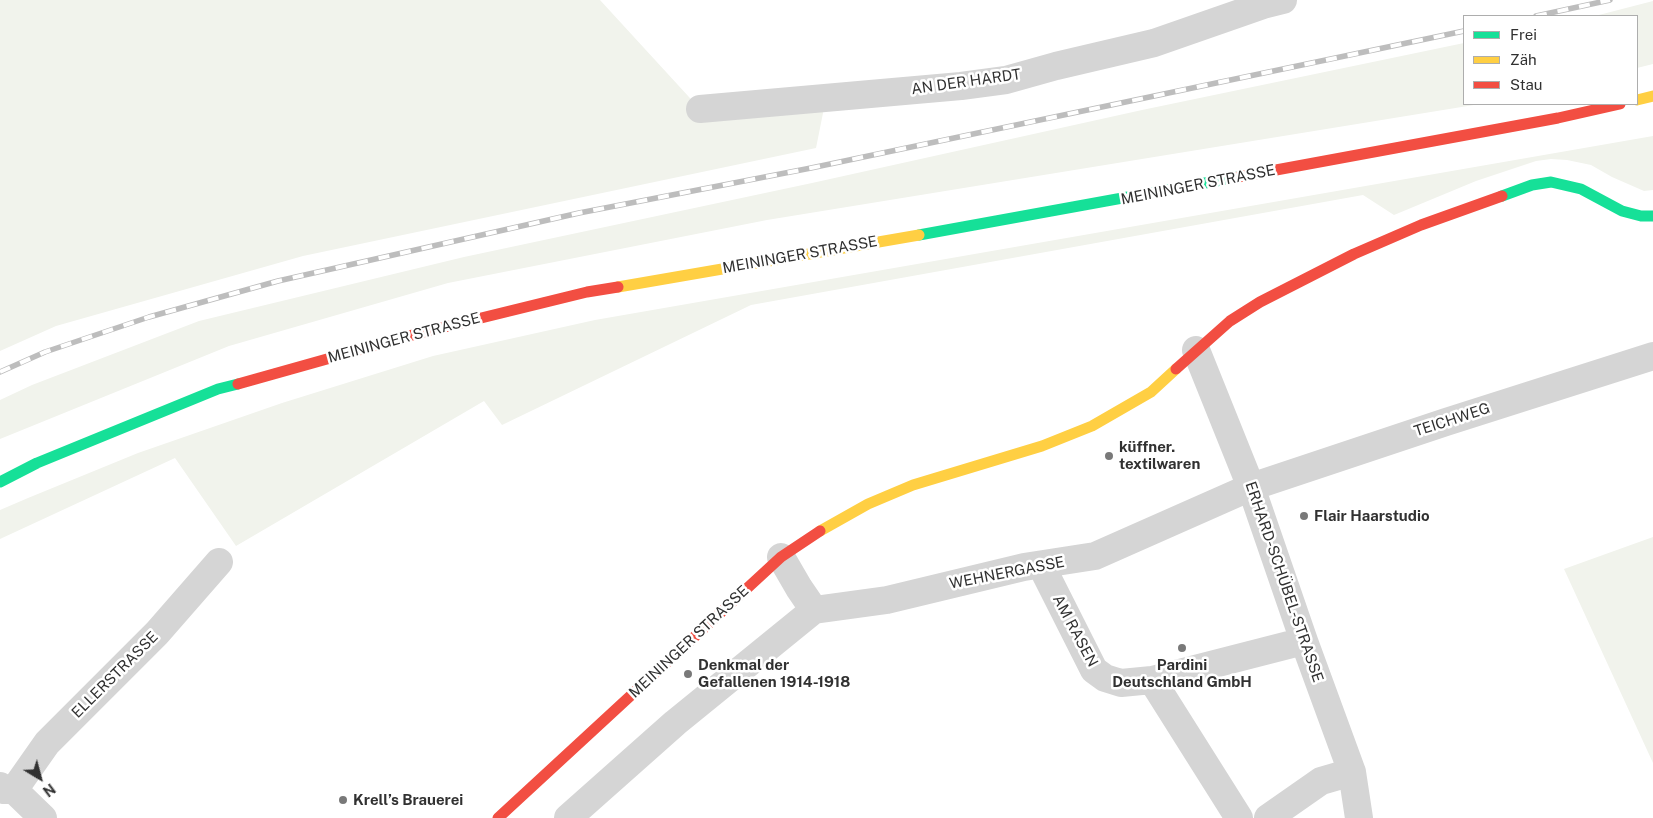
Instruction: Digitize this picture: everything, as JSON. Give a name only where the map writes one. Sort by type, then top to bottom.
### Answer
[{"type":"main road","points":[[1638,100],[1653,96]]},
{"type":"main road","name":"MEININGER STRASSE","points":[[0,482],[37,463],[218,389],[416,334],[587,292],[1079,207],[1558,118],[1616,105]]},
{"type":"main road","name":"MEININGER STRASSE","points":[[498,818],[781,556],[814,535],[887,495],[946,474],[1042,446],[1092,426],[1151,392],[1230,321],[1252,307],[1308,276],[1420,225],[1532,185],[1551,182],[1582,189],[1622,211],[1641,216],[1653,216]]},
{"type":"street","name":"AN DER HARDT","points":[[700,109],[962,86],[1006,80],[1154,43],[1263,5],[1283,0]]},
{"type":"street","name":"ERHARD-SCHÜBEL-STRASSE","points":[[1196,350],[1251,487],[1352,772],[1359,818]]},
{"type":"street","name":"TEICHWEG","points":[[1251,487],[1653,356]]},
{"type":"street","name":"WEHNERGASSE","points":[[814,610],[887,600],[1024,567],[1095,556],[1251,487]]},
{"type":"street","points":[[568,818],[675,723],[814,610],[781,556]]},
{"type":"street","name":"ELLERSTRASSE","points":[[7,788],[47,743],[158,633],[219,562]]},
{"type":"street","name":"AM RASEN","points":[[1041,565],[1094,670],[1105,678],[1121,683],[1152,680],[1304,641]]},
{"type":"street","points":[[1152,680],[1239,818]]},
{"type":"street","points":[[1268,818],[1321,781],[1352,772]]},
{"type":"street","points":[[7,788],[43,818]]},
{"type":"shaded area","points":[[0,0],[600,0],[700,109],[826,98],[816,148],[303,256],[56,326],[0,351]]},
{"type":"shaded area","points":[[1653,1],[1653,64],[1638,68],[1638,15],[1599,15]]},
{"type":"shaded area","points":[[1463,43],[1463,105],[1474,105],[767,220],[448,283],[229,346],[0,439],[0,400],[32,385],[199,321],[464,257],[1142,110]]},
{"type":"shaded area","points":[[1653,136],[1653,190],[1644,191],[1612,177],[1591,165],[1551,159],[1536,161],[1476,181],[1394,215],[1363,195],[751,305],[502,425],[484,401],[236,546],[175,458],[0,539],[0,510],[28,498],[138,453],[282,403],[433,356],[595,320]]},
{"type":"shaded area","points":[[1653,537],[1653,763],[1564,569]]},
{"type":"railway","points":[[1541,15],[1610,0]]},
{"type":"railway","points":[[0,372],[45,352],[149,317],[278,281],[579,213],[811,168],[1463,31]]},
{"type":"traffic: fast","points":[[919,235],[1238,177]]},
{"type":"traffic: fast","points":[[1502,196],[1532,185],[1551,182],[1581,189],[1622,211],[1641,216],[1653,216]]},
{"type":"traffic: fast","points":[[0,482],[37,463],[218,389],[238,384]]},
{"type":"traffic: slow","points":[[1638,100],[1653,96]]},
{"type":"traffic: slow","points":[[618,287],[919,235]]},
{"type":"traffic: slow","points":[[820,531],[868,504],[913,485],[1042,446],[1092,426],[1151,392],[1176,369]]},
{"type":"traffic: jam","points":[[1238,177],[1558,118],[1616,105]]},
{"type":"traffic: jam","points":[[1176,369],[1230,321],[1260,302],[1354,254],[1421,225],[1502,196]]},
{"type":"traffic: jam","points":[[238,384],[416,334],[587,292],[618,287]]},
{"type":"traffic: jam","points":[[498,818],[781,557],[820,531]]},
{"type":"place","name":"küffner. textilwaren","points":[[1109,456]]},
{"type":"place","name":"Flair Haarstudio","points":[[1304,516]]},
{"type":"place","name":"Pardini Deutschland GmbH","points":[[1182,648]]},
{"type":"place","name":"Denkmal der Gefallenen 1914-1918","points":[[688,674]]},
{"type":"place","name":"Krell’s Brauerei","points":[[343,800]]}]
